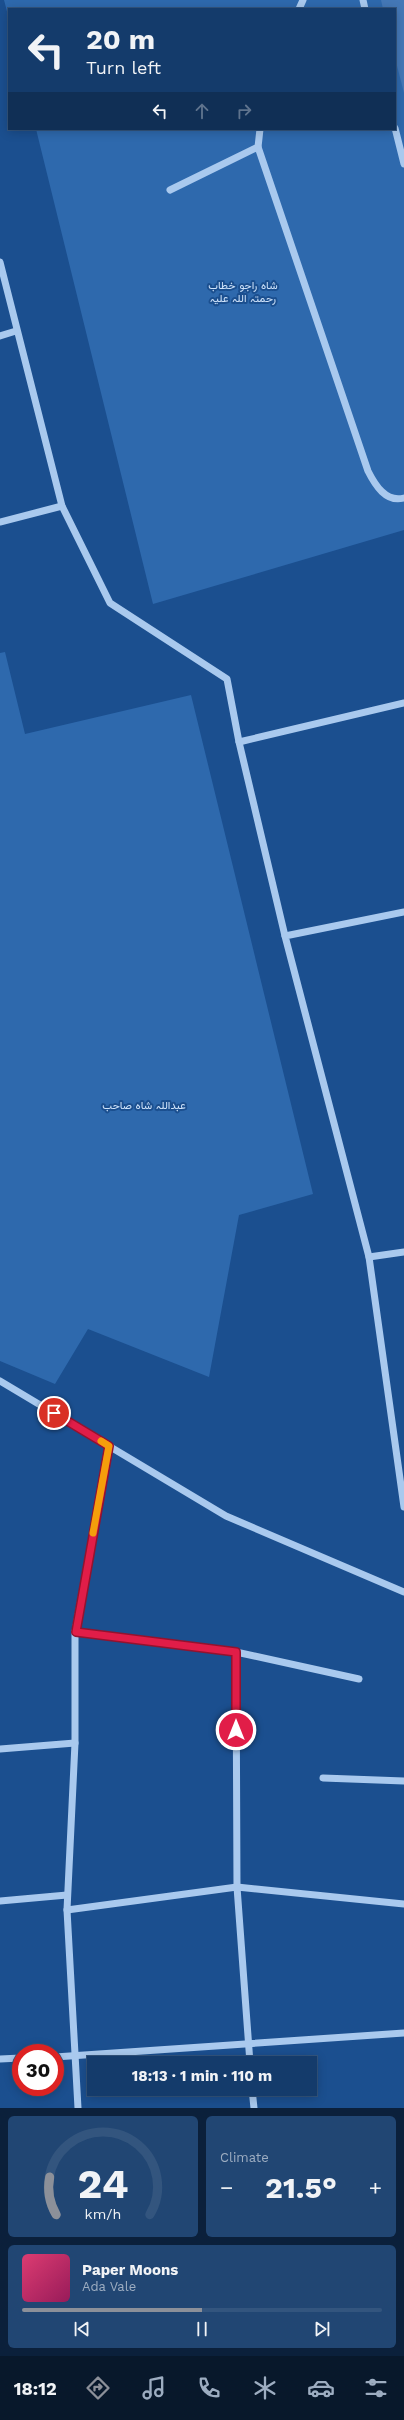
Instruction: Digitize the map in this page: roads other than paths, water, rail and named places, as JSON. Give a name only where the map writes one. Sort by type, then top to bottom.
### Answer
[{"type":"street","points":[[260,130],[258,147],[368,471],[376,486],[386,496],[404,498]]},
{"type":"street","points":[[396,130],[404,164]]},
{"type":"street","points":[[170,190],[258,147]]},
{"type":"street","points":[[0,262],[16,331],[62,506],[110,604],[227,679],[239,742],[285,936],[369,1257],[404,1507]]},
{"type":"street","points":[[0,336],[16,331]]},
{"type":"street","points":[[0,522],[62,506]]},
{"type":"street","points":[[239,742],[404,703]]},
{"type":"street","points":[[285,936],[404,912]]},
{"type":"street","points":[[369,1257],[404,1252]]},
{"type":"street","points":[[0,1381],[226,1516],[404,1592]]},
{"type":"street","points":[[78,2108],[67,1910],[75,1743],[76,1632],[109,1446]]},
{"type":"street","points":[[76,1632],[236,1652],[359,1679]]},
{"type":"street","points":[[236,1652],[237,1888],[250,2056]]},
{"type":"street","points":[[0,1749],[75,1743]]},
{"type":"street","points":[[324,1778],[404,1781]]},
{"type":"street","points":[[67,1910],[237,1888],[404,1904]]},
{"type":"street","points":[[0,1901],[67,1895]]},
{"type":"street","points":[[64,2057],[404,2033]]},
{"type":"street","points":[[0,2059],[12,2058]]},
{"type":"street","points":[[253,2096],[254,2108]]},
{"type":"park label","name":"شاہ راجو خطاب رحمتہ اللہ علیہ","points":[[243,291]]},
{"type":"park label","name":"عبداللہ شاہ صاحب","points":[[144,1105]]}]
